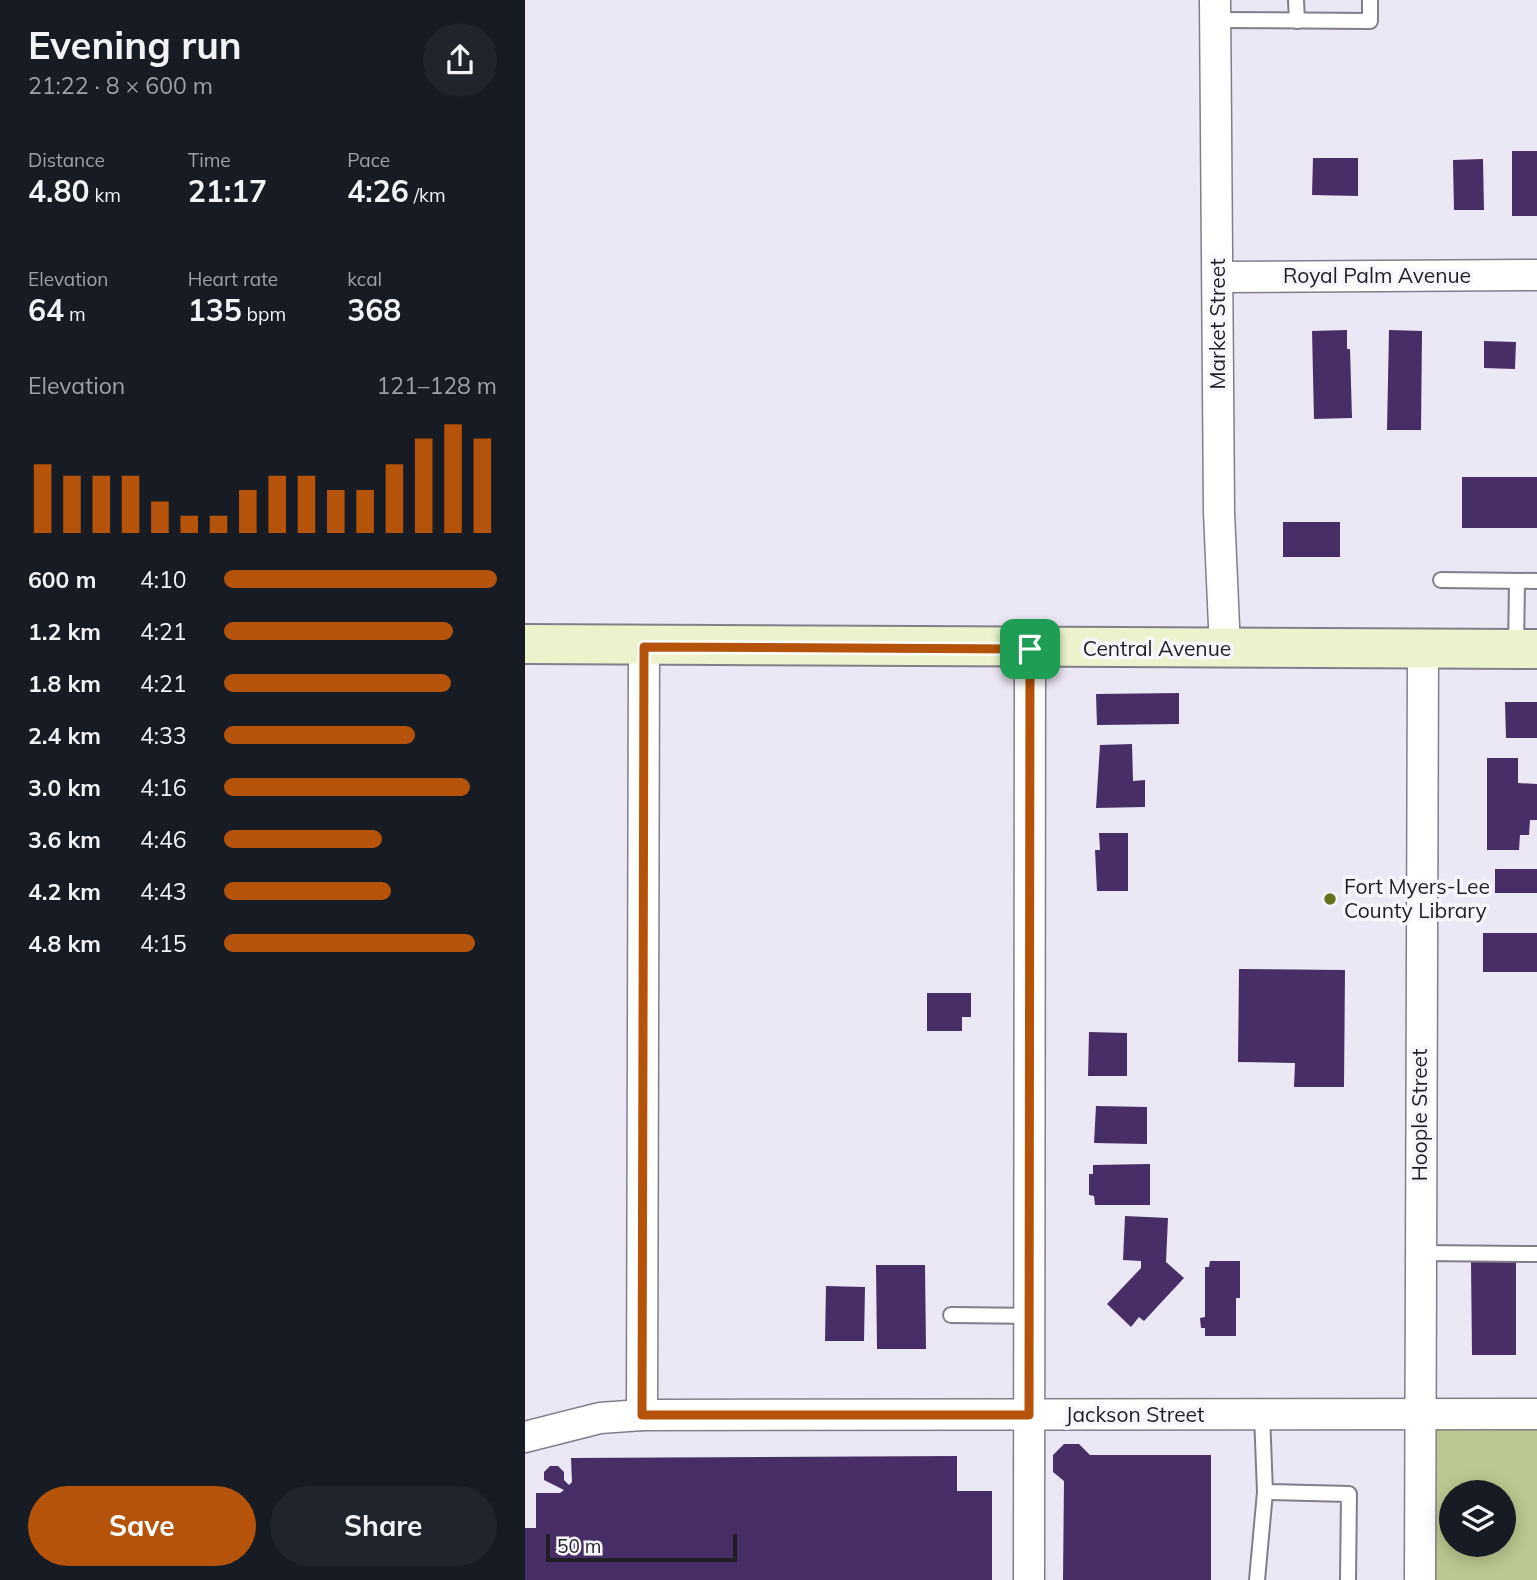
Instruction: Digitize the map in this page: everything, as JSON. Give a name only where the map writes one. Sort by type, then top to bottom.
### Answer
[{"type":"street","name":"Market Street","points":[[1215,10],[1219,512],[1225,649]]},
{"type":"street","name":"Royal Palm Avenue","points":[[1218,277],[1537,275]]},
{"type":"street","name":"Central Avenue","points":[[525,644],[1030,649],[1527,649]]},
{"type":"street","points":[[642,1415],[644,647]]},
{"type":"street","points":[[1029,1580],[1030,649]]},
{"type":"street","name":"Hoople Street","points":[[1420,1580],[1423,649]]},
{"type":"street","name":"Jackson Street","points":[[525,1437],[557,1426],[600,1418],[642,1415],[1537,1414]]},
{"type":"lane","points":[[1296,0],[1297,21]]},
{"type":"lane","points":[[1215,10],[1297,21],[1370,21],[1370,0]]},
{"type":"lane","points":[[1441,580],[1537,581]]},
{"type":"lane","points":[[1517,581],[1527,649]]},
{"type":"lane","points":[[1420,1254],[1537,1254]]},
{"type":"lane","points":[[951,1315],[1030,1316]]},
{"type":"lane","points":[[1258,1580],[1265,1492],[1262,1415]]},
{"type":"lane","points":[[1265,1492],[1349,1494],[1348,1580]]},
{"type":"green space","points":[[1427,1423],[1537,1423],[1537,1580],[1427,1580]]},
{"type":"building","points":[[1512,151],[1537,151],[1537,216],[1512,216]]},
{"type":"building","points":[[1313,158],[1358,158],[1358,196],[1312,195]]},
{"type":"building","points":[[1483,159],[1484,210],[1454,210],[1453,160]]},
{"type":"building","points":[[1347,330],[1352,418],[1314,419],[1312,331]]},
{"type":"building","points":[[1389,330],[1422,331],[1421,430],[1387,430]]},
{"type":"building","points":[[1484,341],[1516,342],[1515,369],[1484,368]]},
{"type":"building","points":[[1462,477],[1537,477],[1537,528],[1462,528]]},
{"type":"building","points":[[1283,522],[1340,522],[1340,557],[1283,557]]},
{"type":"building","points":[[1179,693],[1179,724],[1097,725],[1096,694]]},
{"type":"building","points":[[1505,702],[1537,702],[1537,738],[1506,738]]},
{"type":"building","points":[[1132,744],[1133,781],[1145,780],[1145,807],[1096,808],[1100,745]]},
{"type":"building","points":[[1487,758],[1518,758],[1518,783],[1537,784],[1537,820],[1530,820],[1529,835],[1520,835],[1519,850],[1487,850]]},
{"type":"building","points":[[1099,833],[1128,833],[1128,891],[1097,891],[1095,850],[1100,850]]},
{"type":"building","points":[[1495,869],[1537,869],[1537,893],[1495,893]]},
{"type":"building","points":[[1483,933],[1537,933],[1537,972],[1483,972]]},
{"type":"building","points":[[1239,969],[1345,970],[1344,1087],[1294,1087],[1295,1063],[1238,1062]]},
{"type":"building","points":[[927,993],[971,993],[971,1017],[962,1017],[962,1031],[927,1031]]},
{"type":"building","points":[[1089,1032],[1127,1033],[1127,1076],[1088,1076]]},
{"type":"building","points":[[1096,1106],[1147,1107],[1147,1144],[1094,1143]]},
{"type":"building","points":[[1150,1164],[1150,1205],[1095,1205],[1094,1196],[1089,1195],[1089,1174],[1093,1174],[1093,1165]]},
{"type":"building","points":[[1125,1216],[1168,1218],[1166,1262],[1184,1278],[1144,1321],[1139,1317],[1131,1327],[1107,1304],[1141,1268],[1141,1261],[1123,1260]]},
{"type":"building","points":[[1471,1260],[1516,1260],[1516,1355],[1472,1355]]},
{"type":"building","points":[[1210,1261],[1240,1261],[1236,1336],[1205,1336],[1205,1328],[1201,1328],[1200,1318],[1205,1317],[1205,1267],[1209,1267]]},
{"type":"building","points":[[876,1265],[925,1265],[926,1349],[877,1349]]},
{"type":"building","points":[[826,1286],[865,1287],[864,1341],[825,1341]]},
{"type":"building","points":[[1064,1444],[1079,1444],[1090,1455],[1211,1455],[1211,1580],[1063,1580],[1064,1481],[1053,1472],[1053,1455]]},
{"type":"building","points":[[957,1456],[957,1491],[992,1491],[992,1580],[525,1580],[525,1528],[536,1528],[536,1493],[560,1493],[564,1490],[544,1480],[544,1472],[550,1466],[558,1466],[564,1472],[564,1480],[569,1485],[572,1482],[571,1458]]},
{"type":"place","name":"Fort Myers-Lee County Library","points":[[1330,899]]},
{"type":"route","points":[[644,647],[1030,649],[1029,1415],[642,1415],[644,647]]}]
